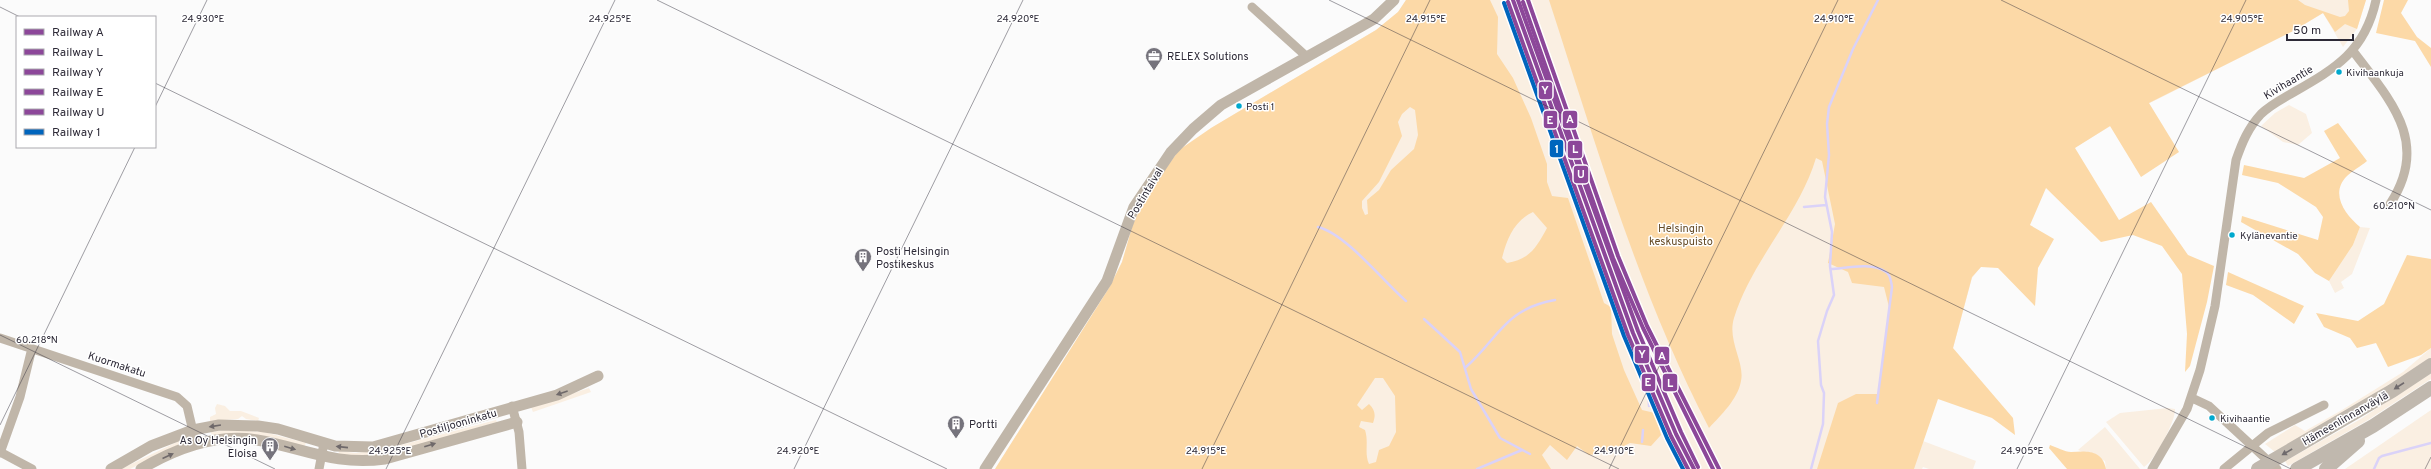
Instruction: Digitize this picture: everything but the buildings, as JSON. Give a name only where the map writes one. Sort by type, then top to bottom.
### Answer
[{"type":"highway","name":"Hämeenlinnanväylä","points":[[2258,469],[2392,391],[2431,364]]},
{"type":"highway","name":"Hämeenlinnanväylä","points":[[2297,469],[2372,426],[2431,388]]},
{"type":"highway","points":[[2326,469],[2337,461],[2372,426]]},
{"type":"street","name":"Postintaival","points":[[985,469],[1107,281],[1134,207],[1171,152],[1193,129],[1221,105],[1374,18],[1394,0]]},
{"type":"street","name":"Kivihaantie","points":[[2152,469],[2192,398],[2215,306],[2236,160],[2241,146],[2253,123],[2271,105],[2335,68],[2353,51],[2370,23],[2376,0]]},
{"type":"street","points":[[1252,8],[1306,56]]},
{"type":"street","points":[[2353,51],[2402,116],[2407,130],[2410,160],[2408,173],[2390,204]]},
{"type":"street","name":"Kuormakatu","points":[[0,338],[173,395],[186,406],[196,444]]},
{"type":"street","points":[[32,348],[20,397],[0,453],[32,469]]},
{"type":"street","name":"Postiljooninkatu","points":[[111,469],[150,446],[193,430],[219,425],[258,426],[278,429],[324,444],[358,448],[373,447],[574,389],[598,376]]},
{"type":"street","points":[[2192,398],[2209,406],[2277,469]]},
{"type":"street","points":[[2224,469],[2268,433],[2324,404]]},
{"type":"street","points":[[512,406],[517,422],[522,469]]},
{"type":"street","name":"Postiljooninkatu","points":[[141,469],[196,444],[222,440],[255,440],[321,457],[355,462],[385,459],[517,422]]},
{"type":"street","points":[[319,469],[324,444]]},
{"type":"green space","name":"Helsingin keskuspuisto","points":[[1406,0],[2366,0],[2357,29],[2343,47],[2323,13],[2293,31],[2144,106],[2074,148],[1972,278],[1948,367],[1923,441],[1976,461],[1973,469],[1929,469],[1923,467],[1922,469],[995,469],[1109,288],[1122,262],[1133,224],[1147,195],[1211,128],[1376,30],[1398,12]]},
{"type":"green space","points":[[1406,0],[1490,0],[1498,17],[1497,54],[1513,78],[1531,118],[1547,164],[1547,182],[1552,196],[1568,198],[1604,303],[1611,307],[1612,334],[1624,370],[1642,410],[1655,413],[1661,435],[1651,446],[1630,443],[1614,451],[1589,455],[1577,446],[1567,460],[1550,445],[1542,455],[1551,469],[995,469],[1109,288],[1122,262],[1133,224],[1147,195],[1179,150],[1211,128],[1376,30],[1398,12]],"holes":[[[1410,107],[1415,110],[1418,135],[1414,149],[1391,170],[1379,190],[1367,200],[1368,214],[1365,215],[1362,208],[1362,201],[1379,182],[1402,136],[1398,122],[1402,114]],[[1533,212],[1547,228],[1532,252],[1521,259],[1507,263],[1502,258],[1506,244],[1512,231],[1526,216]],[[1375,378],[1383,378],[1395,396],[1396,432],[1389,446],[1379,450],[1376,462],[1369,464],[1365,430],[1359,427],[1361,421],[1373,423],[1373,408],[1369,404],[1362,410],[1357,405]]]},
{"type":"green space","points":[[1549,0],[2298,0],[2305,5],[2340,17],[2345,16],[2349,11],[2348,0],[2366,0],[2357,29],[2345,24],[2335,32],[2323,13],[2293,31],[2149,103],[2179,152],[2141,177],[2110,126],[2075,148],[2119,220],[2151,202],[2188,255],[2214,266],[2207,302],[2190,366],[2185,372],[2187,334],[2182,274],[2162,246],[2133,235],[2101,242],[2046,188],[2030,225],[2054,239],[2038,268],[2035,306],[1998,268],[1981,267],[1972,277],[1953,348],[2013,418],[2015,435],[1992,418],[1938,399],[1914,469],[1817,469],[1838,403],[1856,394],[1878,394],[1889,307],[1884,287],[1852,283],[1848,272],[1828,263],[1835,224],[1822,161],[1816,158],[1799,199],[1763,257],[1742,297],[1732,327],[1734,343],[1741,366],[1741,381],[1733,400],[1709,428],[1661,325],[1620,218]]},
{"type":"green space","points":[[2384,0],[2408,0],[2401,13],[2417,37],[2431,48],[2431,67],[2415,41],[2376,33]]},
{"type":"green space","points":[[2289,105],[2306,114],[2312,133],[2298,145],[2283,142],[2261,126],[2275,113]]},
{"type":"green space","points":[[2338,123],[2367,161],[2347,176],[2339,190],[2345,210],[2360,227],[2353,245],[2329,281],[2315,273],[2298,254],[2241,222],[2242,216],[2318,240],[2323,217],[2316,207],[2278,183],[2242,175],[2244,165],[2304,178],[2340,158],[2324,131]]},
{"type":"green space","points":[[2360,227],[2370,228],[2352,274],[2341,282],[2344,288],[2335,293],[2329,281],[2353,245]]},
{"type":"green space","points":[[2407,255],[2431,259],[2431,348],[2421,355],[2388,367],[2376,343],[2357,348],[2350,338],[2324,327],[2316,313],[2358,321],[2384,304]]},
{"type":"green space","points":[[2228,272],[2304,306],[2294,324],[2253,295],[2226,285]]},
{"type":"green space","points":[[2431,348],[2431,358],[2402,378],[2275,452],[2265,444],[2295,425],[2305,431],[2342,410],[2403,372]]},
{"type":"green space","points":[[2431,373],[2431,379],[2368,420],[2288,466],[2285,461],[2359,420]]},
{"type":"green space","points":[[589,388],[591,392],[533,412],[531,407]]},
{"type":"green space","points":[[217,404],[225,406],[230,411],[241,411],[259,418],[258,421],[246,419],[242,416],[238,419],[210,421],[210,417],[216,414],[215,408]]},
{"type":"green space","points":[[2168,408],[2175,409],[2172,422],[2164,441],[2153,458],[2144,467],[2106,422],[2120,413]]},
{"type":"green space","points":[[2431,410],[2431,469],[2345,469]]},
{"type":"green space","points":[[496,420],[497,422],[384,455],[338,456],[339,451],[356,453],[386,449]]},
{"type":"green space","points":[[2105,427],[2140,469],[2106,469],[2105,461],[2078,450]]},
{"type":"green space","points":[[226,430],[264,432],[306,443],[304,447],[212,437],[211,432]]},
{"type":"green space","points":[[179,441],[181,445],[130,469],[121,469]]},
{"type":"green space","points":[[2050,445],[2069,452],[2088,452],[2098,455],[2104,463],[2106,469],[2067,469],[2049,448]]},
{"type":"waterway","points":[[1811,469],[1823,424],[1824,393],[1821,385],[1818,341],[1827,311],[1834,295],[1830,266],[1832,232],[1825,197],[1829,155],[1827,124],[1829,107],[1853,49],[1878,0]]},
{"type":"waterway","points":[[1525,58],[1622,328],[1648,386],[1649,406]]},
{"type":"waterway","points":[[1804,207],[1826,205]]},
{"type":"waterway","points":[[1318,227],[1329,231],[1352,248],[1406,301]]},
{"type":"waterway","points":[[1831,269],[1867,266],[1880,269],[1888,273],[1890,277],[1892,287],[1877,403]]},
{"type":"waterway","points":[[1466,367],[1513,318],[1524,310],[1538,304],[1555,300]]},
{"type":"waterway","points":[[1424,319],[1460,352],[1471,389],[1500,438],[1530,454]]},
{"type":"waterway","points":[[1642,442],[1643,430]]},
{"type":"waterway","points":[[2374,469],[2379,458],[2382,456],[2431,443]]},
{"type":"waterway","points":[[1477,469],[1522,450]]},
{"type":"rail line","name":"Y","points":[[1513,0],[1633,333],[1676,434],[1694,469]]},
{"type":"rail line","name":"U","points":[[1518,0],[1638,331],[1681,432],[1698,467]]},
{"type":"rail line","name":"A","points":[[1528,0],[1618,256],[1647,326],[1719,469]]},
{"type":"rail line","name":"E","points":[[1508,2],[1628,335],[1671,436],[1688,469]]},
{"type":"rail line","name":"L","points":[[1523,2],[1613,258],[1643,328],[1713,469]]},
{"type":"rail line","name":"1","points":[[1504,3],[1624,336],[1667,438],[1683,469]]},
{"type":"place","name":"RELEX Solutions","points":[[1154,71]]},
{"type":"place","name":"Kivihaankuja","points":[[2339,72]]},
{"type":"place","name":"Posti 1","points":[[1239,106]]},
{"type":"place","name":"Kylänevantie","points":[[2232,235]]},
{"type":"place","name":"Posti Helsingin Postikeskus","points":[[863,272]]},
{"type":"place","name":"Kivihaantie","points":[[2212,418]]},
{"type":"place","name":"Portti","points":[[956,439]]},
{"type":"place","name":"As Oy Helsingin Eloisa","points":[[270,461]]}]
